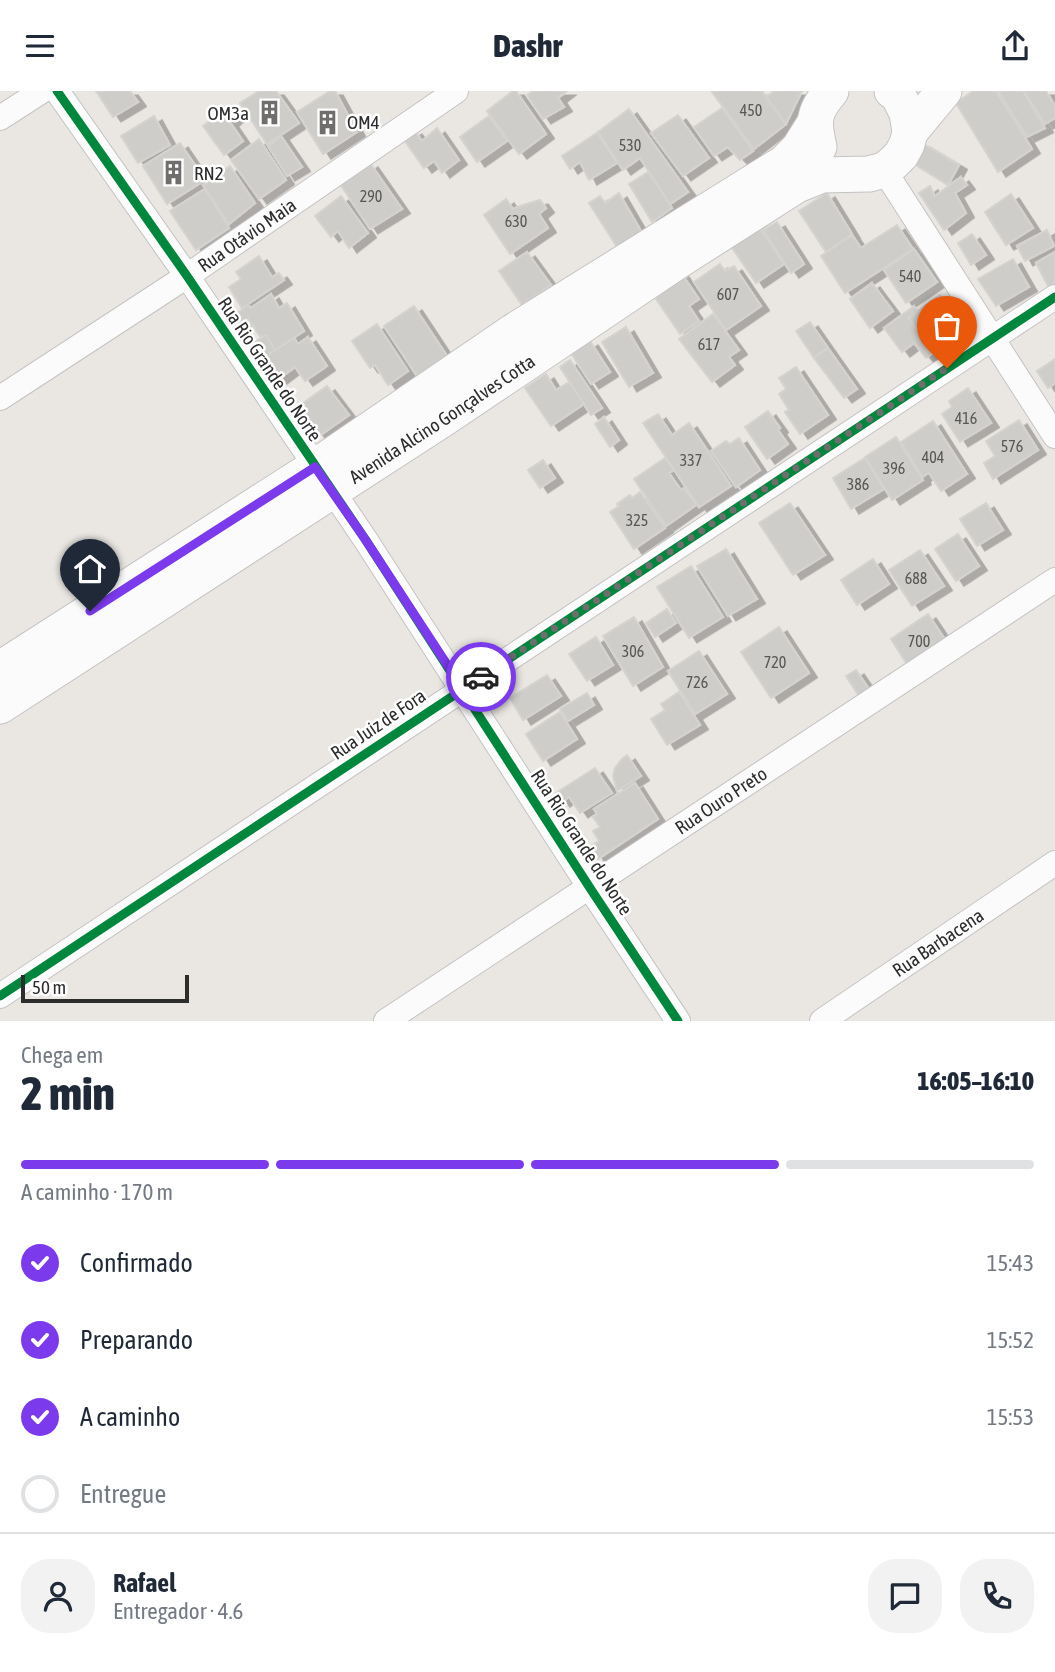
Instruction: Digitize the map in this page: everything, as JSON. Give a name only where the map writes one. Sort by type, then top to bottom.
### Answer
[{"type":"main road","name":"Avenida Alcino Gonçalves Cotta","points":[[0,706],[324,479],[514,331],[784,163],[799,148],[814,124],[820,104],[831,91]]},
{"type":"main road","points":[[814,124],[818,147],[833,165],[869,172],[893,163],[901,155],[910,132],[907,113],[898,95],[892,91]]},
{"type":"main road","points":[[910,132],[944,91]]},
{"type":"main road","name":"Avenida Alcino Gonçalves Cotta","points":[[0,669],[324,479],[797,185],[822,175],[869,172]]},
{"type":"street","points":[[0,118],[42,91]]},
{"type":"street","name":"Rua Rio Grande do Norte","points":[[57,91],[187,275],[324,479],[678,1021]]},
{"type":"street","name":"Rua Otávio Maia","points":[[0,398],[187,275],[456,91]]},
{"type":"street","points":[[869,172],[993,337],[1055,436]]},
{"type":"street","name":"Rua Juiz de Fora","points":[[0,996],[1055,297]]},
{"type":"street","name":"Rua Ouro Preto","points":[[386,1021],[1055,580]]},
{"type":"street","name":"Rua Barbacena","points":[[822,1021],[1055,863]]},
{"type":"building","points":[[96,91],[130,91],[138,102],[113,117]]},
{"type":"building","name":"OM3a","points":[[259,91],[276,91],[299,123],[267,144],[240,103]]},
{"type":"building","name":"OM4","points":[[330,91],[335,91],[357,132],[323,154],[297,112]]},
{"type":"building","points":[[516,91],[546,134],[519,154],[487,111]]},
{"type":"building","points":[[533,91],[567,91],[558,98],[564,107],[543,119],[527,95]]},
{"type":"building","points":[[713,91],[762,91],[786,124],[754,149]]},
{"type":"building","points":[[774,91],[802,91],[786,124],[766,97]]},
{"type":"building","points":[[973,91],[996,91],[1032,149],[998,172],[956,103]]},
{"type":"building","points":[[998,91],[1023,91],[1045,128],[1027,137]]},
{"type":"building","points":[[1024,91],[1046,91],[1055,106],[1055,118],[1045,124]]},
{"type":"building","points":[[229,107],[237,116],[230,122],[243,141],[224,155],[203,126]]},
{"type":"building","points":[[722,108],[753,151],[740,160],[728,147],[714,156],[694,127]]},
{"type":"building","points":[[629,109],[688,192],[670,204],[640,158],[623,170],[598,132]]},
{"type":"building","points":[[678,115],[709,158],[683,176],[651,133]]},
{"type":"building","points":[[154,116],[170,145],[138,163],[121,136]]},
{"type":"building","points":[[489,116],[507,141],[477,162],[460,137]]},
{"type":"building","points":[[437,128],[459,160],[442,173],[434,161],[424,168],[402,137],[414,130],[422,141]]},
{"type":"building","points":[[597,133],[617,163],[589,180],[580,162],[570,169],[562,156]]},
{"type":"building","points":[[281,136],[302,167],[287,176],[268,146]]},
{"type":"building","points":[[259,139],[286,180],[259,199],[231,160]]},
{"type":"building","name":"RN2","points":[[180,143],[205,180],[167,204],[143,166]]},
{"type":"building","points":[[922,143],[959,165],[948,185],[911,162]]},
{"type":"building","points":[[370,163],[402,209],[370,229],[340,184]]},
{"type":"building","points":[[230,166],[255,203],[229,224],[203,185]]},
{"type":"building","points":[[648,172],[672,208],[652,222],[629,184]]},
{"type":"building","points":[[961,177],[967,185],[955,193],[966,213],[944,230],[919,193],[930,186],[935,196]]},
{"type":"building","points":[[205,189],[229,228],[196,250],[170,211]]},
{"type":"building","points":[[619,193],[641,231],[617,247],[589,203],[600,196],[605,203]]},
{"type":"building","points":[[827,193],[852,234],[826,252],[799,211]]},
{"type":"building","points":[[1011,194],[1033,228],[1006,245],[985,212]]},
{"type":"building","points":[[341,196],[368,233],[349,248],[338,231],[331,237],[315,216]]},
{"type":"building","points":[[506,199],[513,209],[540,200],[546,208],[539,214],[548,228],[510,254],[484,215]]},
{"type":"building","points":[[777,222],[804,264],[791,273],[763,230]]},
{"type":"building","points":[[757,224],[784,264],[756,283],[729,243]]},
{"type":"building","points":[[897,225],[913,249],[845,293],[821,256],[852,235],[861,248]]},
{"type":"building","points":[[1047,230],[1054,246],[1025,261],[1017,246]]},
{"type":"building","points":[[972,234],[986,255],[971,265],[958,243]]},
{"type":"building","points":[[914,249],[937,282],[906,303],[884,270]]},
{"type":"building","points":[[527,252],[551,285],[522,305],[499,271]]},
{"type":"building","points":[[1055,252],[1055,282],[1048,286],[1036,263]]},
{"type":"building","points":[[259,256],[272,277],[279,273],[284,280],[242,308],[229,287],[241,279],[236,272]]},
{"type":"building","points":[[1013,259],[1029,287],[996,306],[978,279]]},
{"type":"building","points":[[720,264],[725,271],[734,266],[761,306],[726,330],[694,282]]},
{"type":"building","points":[[681,273],[699,299],[689,306],[699,321],[680,334],[652,293]]},
{"type":"building","points":[[872,283],[893,311],[870,328],[850,299]]},
{"type":"building","points":[[271,294],[279,308],[287,303],[304,331],[275,350],[266,335],[261,338],[248,319],[239,325],[233,316]]},
{"type":"building","points":[[940,295],[968,332],[953,343],[942,329],[926,341],[908,318]]},
{"type":"building","points":[[414,306],[447,356],[417,376],[384,326]]},
{"type":"building","points":[[914,306],[918,311],[908,318],[936,351],[926,358],[914,343],[902,352],[884,328]]},
{"type":"building","points":[[713,314],[739,350],[729,357],[735,365],[712,382],[679,339]]},
{"type":"building","points":[[810,322],[828,348],[814,358],[796,331]]},
{"type":"building","points":[[377,324],[408,371],[388,385],[375,365],[370,368],[352,341]]},
{"type":"building","points":[[626,327],[653,373],[629,387],[602,342]]},
{"type":"building","points":[[266,335],[275,350],[262,358],[253,343]]},
{"type":"building","points":[[308,337],[327,366],[305,381],[295,367],[279,379],[265,357],[294,338],[298,344]]},
{"type":"building","points":[[590,341],[610,372],[591,384],[571,353]]},
{"type":"building","points":[[828,348],[857,389],[844,398],[814,358]]},
{"type":"building","points":[[1055,359],[1055,383],[1048,388],[1037,371]]},
{"type":"building","points":[[570,360],[602,408],[591,415],[560,367]]},
{"type":"building","points":[[796,367],[828,415],[800,434],[785,412],[789,410],[779,394],[786,389],[779,378]]},
{"type":"building","points":[[546,374],[556,390],[569,382],[584,404],[551,426],[525,388]]},
{"type":"building","points":[[327,386],[349,415],[319,436],[299,406]]},
{"type":"building","points":[[968,388],[991,423],[960,442],[942,414],[952,407],[949,401]]},
{"type":"building","points":[[768,411],[788,444],[767,459],[745,427]]},
{"type":"building","points":[[658,414],[672,435],[689,423],[731,486],[699,507],[643,423]]},
{"type":"building","points":[[604,417],[619,440],[610,447],[595,424]]},
{"type":"building","points":[[1019,420],[1038,450],[993,479],[984,463],[995,456],[986,441]]},
{"type":"building","points":[[933,421],[967,474],[941,491],[929,473],[922,477],[901,442]]},
{"type":"building","points":[[896,437],[923,480],[892,500],[865,457]]},
{"type":"building","points":[[739,438],[760,470],[736,487],[711,451],[726,441],[730,444]]},
{"type":"building","points":[[665,458],[674,470],[669,473],[696,505],[666,526],[634,479]]},
{"type":"building","points":[[865,458],[884,489],[851,509],[833,478]]},
{"type":"building","points":[[543,460],[555,478],[540,488],[528,470]]},
{"type":"building","points":[[640,492],[665,528],[634,549],[610,512],[630,495],[632,498]]},
{"type":"building","points":[[790,503],[825,555],[793,575],[759,523]]},
{"type":"building","points":[[986,503],[1003,530],[977,546],[960,519]]},
{"type":"building","points":[[958,534],[979,566],[956,581],[935,549]]},
{"type":"building","points":[[726,549],[757,599],[728,616],[697,566]]},
{"type":"building","points":[[920,550],[944,586],[912,606],[889,570]]},
{"type":"building","points":[[873,559],[889,584],[857,605],[841,580]]},
{"type":"building","points":[[691,566],[723,617],[689,638],[657,587]]},
{"type":"building","points":[[667,609],[676,623],[655,637],[646,623]]},
{"type":"building","points":[[928,614],[948,644],[910,669],[891,639]]},
{"type":"building","points":[[634,617],[663,667],[633,686],[603,636]]},
{"type":"building","points":[[779,627],[809,673],[771,698],[741,652]]},
{"type":"building","points":[[596,637],[613,665],[587,681],[569,654]]},
{"type":"building","points":[[699,651],[727,694],[695,714],[668,671]]},
{"type":"building","points":[[856,670],[869,689],[859,696],[846,676]]},
{"type":"building","points":[[547,675],[561,696],[523,720],[510,698]]},
{"type":"building","points":[[679,692],[700,725],[667,745],[651,719],[665,710],[661,704]]},
{"type":"building","points":[[587,693],[594,705],[568,721],[560,709]]},
{"type":"building","points":[[560,712],[577,739],[543,761],[526,734]]},
{"type":"building","points":[[627,755],[641,776],[617,791],[613,776],[615,768]]},
{"type":"building","points":[[595,768],[612,793],[580,813],[569,797],[562,802],[556,793]]},
{"type":"building","points":[[635,783],[658,819],[598,859],[590,846],[599,841],[593,831],[600,827],[593,817],[597,814],[594,809]]},
{"type":"cycle path","points":[[57,91],[187,276],[365,539],[678,1021]]},
{"type":"cycle path","points":[[0,996],[1055,297]]},
{"type":"way so far","points":[[481,677],[947,368]]},
{"type":"place","name":"OM3a","points":[[269,113]]},
{"type":"place","name":"OM4","points":[[327,122]]},
{"type":"place","name":"RN2","points":[[174,173]]},
{"type":"route","points":[[90,611],[315,467],[463,689],[481,677]]}]
